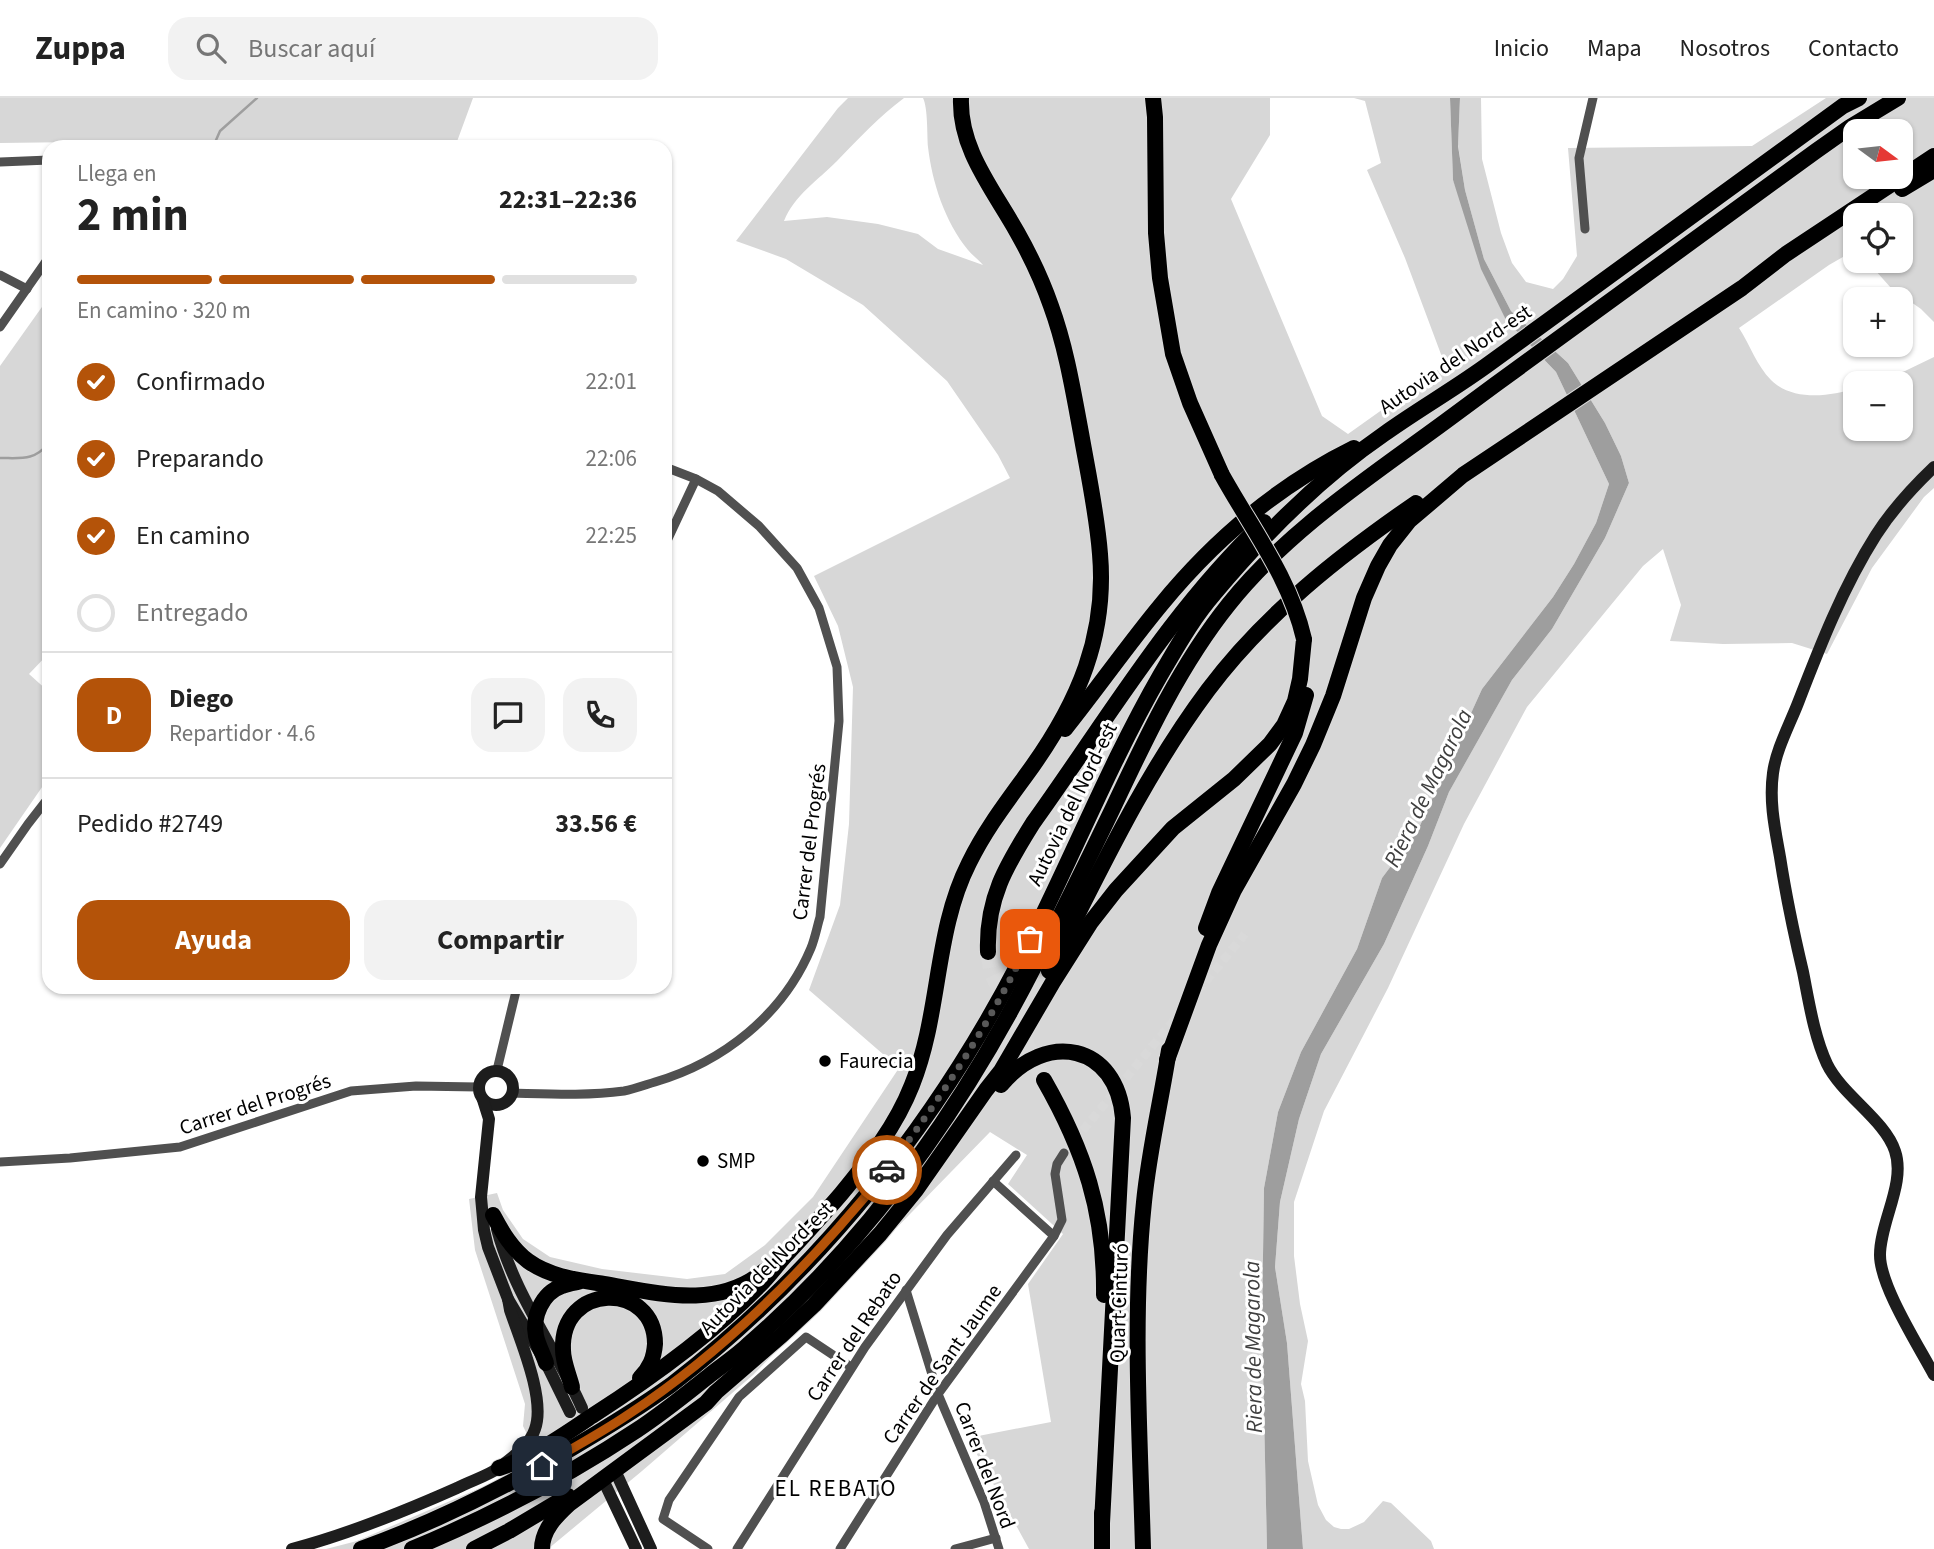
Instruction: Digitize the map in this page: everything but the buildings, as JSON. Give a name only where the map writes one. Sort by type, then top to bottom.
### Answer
[{"type":"highway","points":[[499,1468],[514,1463],[647,1380],[728,1315],[760,1285],[823,1215],[877,1148],[901,1109],[922,1055],[946,933],[964,873],[988,828],[1033,765],[1072,700],[1093,650],[1102,585],[1097,527],[1074,391],[1057,324],[1032,261],[971,152],[963,126],[961,98]]},
{"type":"highway","points":[[1153,98],[1156,233],[1160,278],[1173,354],[1190,403],[1222,475],[1291,596],[1308,658],[1301,717],[1219,892],[1172,1030],[1167,1060]]},
{"type":"highway","name":"Autovia del Nord-est","points":[[361,1549],[413,1530],[468,1505],[628,1415],[732,1335],[790,1280],[874,1187],[939,1097],[1020,961],[1145,703],[1209,599],[1270,530],[1291,509],[1381,435],[1462,384],[1848,102],[1858,98]]},
{"type":"highway","name":"Autovia del Nord-est","points":[[412,1549],[493,1513],[556,1480],[640,1429],[750,1343],[839,1256],[890,1196],[920,1155],[989,1051],[1078,881],[1160,710],[1228,605],[1252,577],[1304,528],[1476,398],[1828,143],[1898,98]]},
{"type":"highway","points":[[1742,288],[1786,254],[1934,156]]},
{"type":"highway","points":[[1878,203],[1934,170]]},
{"type":"highway","points":[[1167,1060],[1200,969],[1234,890],[1313,745],[1333,696],[1364,598],[1378,566],[1409,521],[1463,475],[1697,317],[1843,225]]},
{"type":"highway","points":[[1033,765],[1059,736],[1159,606],[1189,571],[1223,538],[1293,483],[1325,463],[1381,435]]},
{"type":"highway","points":[[988,952],[988,929],[994,900],[1013,855],[1168,629],[1209,578],[1248,537],[1291,499],[1337,471]]},
{"type":"highway","points":[[986,1090],[1131,808],[1209,689],[1263,627],[1314,580],[1369,536],[1447,481],[1463,475]]},
{"type":"highway","points":[[542,1549],[542,1543],[554,1519],[569,1504],[706,1403],[814,1305],[880,1234],[936,1163],[1001,1070],[1091,922],[1116,890],[1173,828],[1259,756],[1284,725],[1298,690],[1304,639]]},
{"type":"highway","points":[[936,1163],[955,1150],[1010,1074],[1027,1060],[1060,1051],[1083,1055],[1103,1068],[1113,1082],[1121,1101],[1123,1118],[1102,1523]]},
{"type":"highway","name":"Quart Cinturó","points":[[1143,1549],[1138,1365],[1143,1206],[1167,1060]]},
{"type":"highway","points":[[1044,1080],[1078,1145],[1095,1203],[1101,1235],[1105,1282],[1102,1549]]},
{"type":"highway","points":[[493,1215],[513,1246],[528,1261],[543,1270],[580,1281],[663,1295],[682,1297],[719,1292],[744,1284],[783,1258]]},
{"type":"highway","points":[[546,1363],[536,1335],[538,1307],[548,1294],[559,1286],[580,1281]]},
{"type":"highway","points":[[572,1387],[562,1350],[564,1332],[570,1320],[576,1310],[598,1298],[608,1296],[622,1299],[630,1302],[646,1316],[654,1335],[655,1349],[647,1371],[619,1398]]},
{"type":"highway","points":[[474,1549],[562,1500],[698,1401],[716,1392]]},
{"type":"street","points":[[1585,229],[1579,158],[1593,98]]},
{"type":"street","points":[[0,162],[42,160]]},
{"type":"street","points":[[0,327],[42,267]]},
{"type":"street","points":[[0,275],[27,289]]},
{"type":"street","points":[[1934,467],[1885,522],[1857,569],[1811,670],[1777,758],[1771,799],[1792,921],[1822,1049],[1835,1078],[1881,1128],[1896,1151],[1897,1177],[1881,1242],[1882,1270],[1891,1293],[1934,1375]]},
{"type":"street","name":"Carrer del Progrés","points":[[512,1093],[580,1095],[626,1090],[678,1075],[724,1051],[763,1021],[791,984],[811,948],[820,917],[839,721],[837,667],[819,608],[797,568],[759,526],[718,491],[672,470]]},
{"type":"street","points":[[672,530],[696,479]]},
{"type":"street","points":[[0,864],[42,806]]},
{"type":"street","points":[[497,1070],[515,994]]},
{"type":"street","points":[[483,1100],[491,1105],[508,1101],[513,1088],[510,1078],[502,1071],[486,1073],[478,1087],[489,1119],[481,1196],[488,1247],[508,1299],[576,1410],[572,1387],[535,1322],[502,1250],[484,1178]]},
{"type":"street","name":"Carrer del Progrés","points":[[0,1162],[180,1147],[351,1091],[446,1085],[478,1087]]},
{"type":"street","points":[[489,1119],[499,1105]]},
{"type":"street","points":[[993,1181],[1054,1236],[1062,1220],[1055,1174],[1057,1164],[1064,1153]]},
{"type":"street","name":"Carrer del Rebato","points":[[737,1549],[851,1367],[905,1290],[947,1235],[1016,1155]]},
{"type":"street","name":"Carrer de Sant Jaume","points":[[840,1549],[938,1394],[1054,1236]]},
{"type":"street","name":"Carrer del Nord","points":[[905,1290],[938,1394],[984,1502],[999,1549]]},
{"type":"street","points":[[292,1549],[403,1513],[499,1468],[525,1446],[535,1429],[539,1409],[508,1299]]},
{"type":"street","points":[[708,1549],[663,1519],[669,1500],[739,1397],[806,1337],[851,1367]]},
{"type":"street","points":[[618,1476],[651,1549]]},
{"type":"street","points":[[606,1486],[636,1549]]},
{"type":"street","points":[[956,1549],[996,1538]]},
{"type":"shaded area","points":[[0,98],[473,98],[458,140],[42,140],[42,142],[0,143]]},
{"type":"shaded area","points":[[848,98],[904,98],[807,189],[784,221],[827,217],[878,224],[918,234],[938,249],[983,265],[960,239],[936,188],[923,98],[1270,98],[1270,135],[1231,199],[1322,416],[1348,434],[1445,365],[1405,258],[1367,170],[1381,163],[1365,101],[1354,98],[1450,98],[1453,180],[1506,320],[1556,372],[1609,484],[1596,523],[1574,564],[1553,597],[1482,689],[1418,830],[1382,878],[1357,949],[1301,1052],[1278,1112],[1264,1188],[1262,1324],[1267,1549],[1029,1549],[968,1438],[1051,1422],[1028,1284],[1063,1234],[1008,1184],[1027,1155],[990,1132],[753,1375],[548,1549],[326,1549],[357,1541],[513,1474],[538,1457],[523,1426],[525,1404],[475,1250],[469,1199],[497,1193],[503,1210],[523,1239],[550,1257],[602,1269],[687,1279],[725,1274],[765,1245],[813,1197],[899,1068],[809,990],[840,905],[849,824],[853,687],[838,626],[814,576],[1010,478],[998,455],[947,381],[863,305],[786,259],[736,241]]},
{"type":"shaded area","points":[[1450,98],[1460,98],[1458,146],[1465,190],[1484,259],[1511,311],[1568,363],[1605,423],[1621,456],[1629,483],[1605,538],[1552,629],[1512,680],[1449,792],[1384,944],[1321,1054],[1299,1119],[1280,1202],[1275,1267],[1287,1343],[1303,1549],[1267,1549],[1262,1324],[1264,1188],[1278,1112],[1301,1052],[1357,949],[1382,878],[1418,830],[1482,689],[1553,597],[1574,564],[1596,523],[1609,484],[1556,372],[1506,320],[1481,269],[1453,180]]},
{"type":"shaded area","points":[[1460,98],[1481,98],[1482,159],[1501,233],[1512,263],[1526,282],[1553,289],[1563,279],[1577,256],[1568,148],[1752,146],[1826,98],[1934,98],[1934,322],[1913,303],[1913,287],[1890,287],[1878,273],[1913,273],[1913,203],[1843,203],[1843,257],[1739,328],[1762,368],[1780,387],[1812,395],[1843,391],[1843,441],[1913,441],[1913,371],[1905,371],[1934,357],[1934,488],[1924,497],[1872,568],[1827,654],[1792,643],[1723,644],[1670,641],[1681,605],[1663,549],[1643,566],[1527,707],[1464,824],[1388,988],[1324,1111],[1294,1202],[1294,1256],[1308,1341],[1301,1384],[1305,1401],[1308,1461],[1318,1505],[1326,1520],[1334,1527],[1349,1529],[1364,1522],[1383,1501],[1391,1503],[1431,1541],[1434,1549],[1303,1549],[1287,1343],[1275,1267],[1280,1202],[1299,1119],[1321,1054],[1384,944],[1449,792],[1512,680],[1552,629],[1605,538],[1629,483],[1621,456],[1605,423],[1568,363],[1511,311],[1484,259],[1465,190],[1458,145]]},
{"type":"shaded area","points":[[42,307],[42,660],[29,674],[42,686],[42,787],[0,848],[0,366]]},
{"type":"waterway","points":[[216,140],[220,131],[257,98]]},
{"type":"waterway","points":[[0,458],[33,456],[42,450]]},
{"type":"tunnel","points":[[1197,992],[1245,934]]},
{"type":"tunnel","points":[[988,952],[992,974],[1044,1080]]},
{"type":"tunnel","points":[[1074,1141],[1179,1014]]},
{"type":"tunnel","points":[[570,1412],[606,1486]]},
{"type":"tunnel","points":[[584,1412],[617,1476]]},
{"type":"way so far","points":[[887,1170],[939,1097],[980,1031],[1030,939]]},
{"type":"place","name":"Faurecia","points":[[825,1061]]},
{"type":"place","name":"SMP","points":[[703,1161]]},
{"type":"district","name":"EL REBATO","points":[[836,1488]]},
{"type":"route","points":[[542,1466],[628,1415],[732,1335],[790,1280],[887,1170]]},
{"type":"water label","name":"Riera de Magarola","points":[[1428,788]]},
{"type":"water label","name":"Riera de Magarola","points":[[1253,1347]]}]
